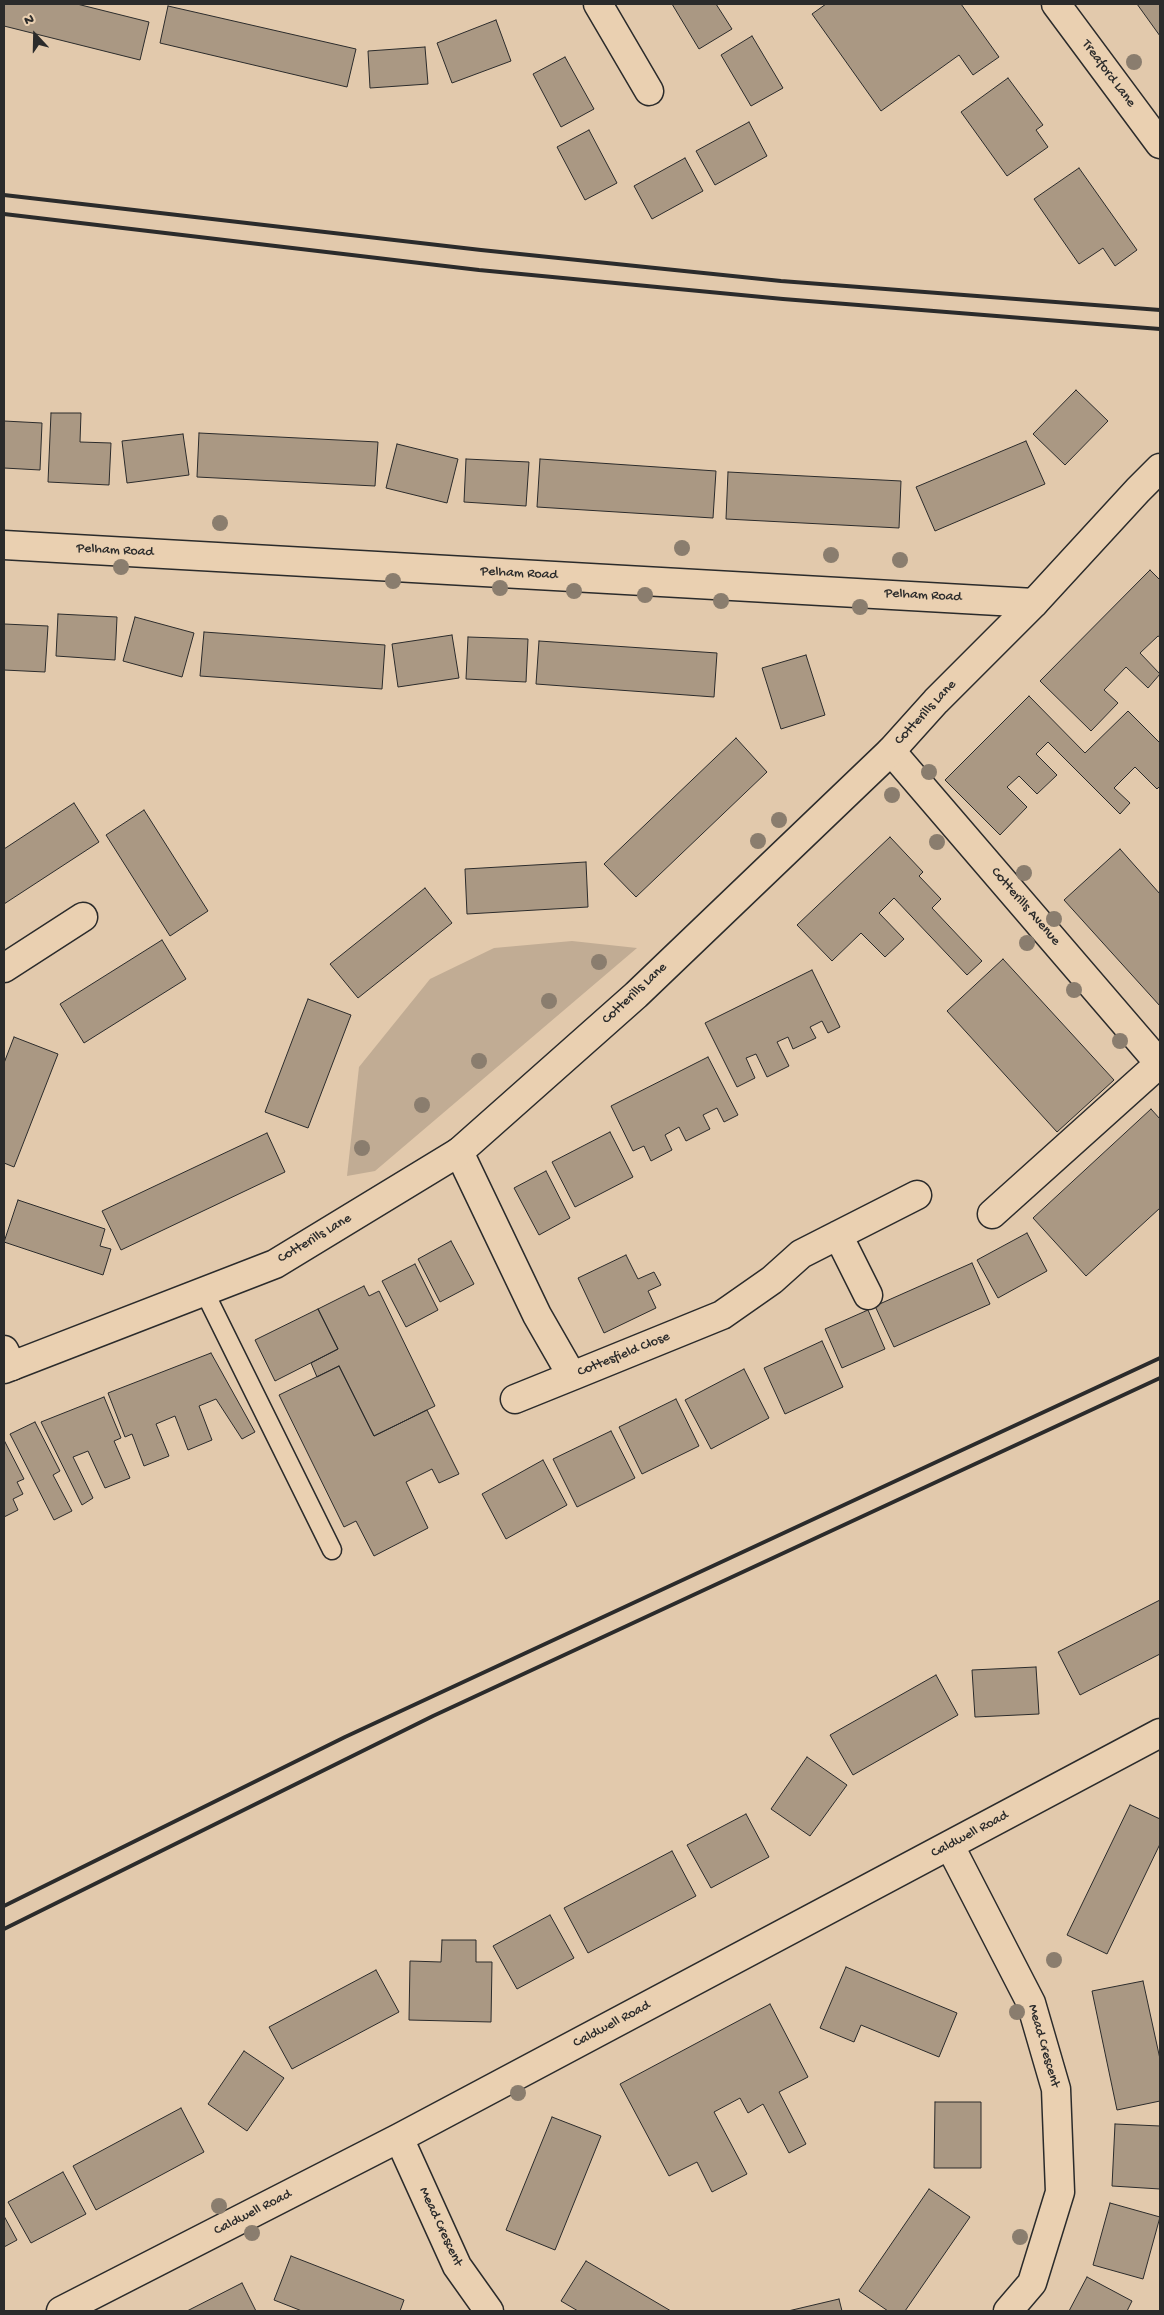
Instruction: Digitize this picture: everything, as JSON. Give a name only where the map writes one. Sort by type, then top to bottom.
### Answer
[{"type":"street","points":[[598,4],[649,91]]},
{"type":"street","name":"Treaford Lane","points":[[1056,4],[1160,144]]},
{"type":"street","name":"Cotterills Lane","points":[[6,1362],[275,1264],[460,1152],[636,995],[891,751],[936,701],[1034,602],[1160,468]]},
{"type":"street","name":"Pelham Road","points":[[4,545],[1034,602]]},
{"type":"street","name":"Cotterills Avenue","points":[[891,751],[1160,1063],[992,1214]]},
{"type":"street","points":[[4,968],[83,916]]},
{"type":"street","name":"Cottesfield Close","points":[[460,1152],[537,1315],[572,1376],[722,1314],[772,1280],[801,1254],[917,1195]]},
{"type":"street","points":[[838,1235],[868,1294]]},
{"type":"street","points":[[515,1399],[572,1376]]},
{"type":"street","name":"Caldwell Road","points":[[61,2311],[399,2138],[1160,1733]]},
{"type":"street","name":"Mead Crescent","points":[[950,1846],[1031,2002],[1056,2089],[1060,2192],[1032,2283],[1008,2311]]},
{"type":"street","name":"Mead Crescent","points":[[399,2138],[457,2266],[489,2311]]},
{"type":"lane","points":[[204,1291],[332,1550]]},
{"type":"shaded area","points":[[572,941],[637,948],[375,1171],[347,1176],[359,1067],[430,979],[494,948]]},
{"type":"building","points":[[4,4],[77,4],[149,22],[140,60],[4,26]]},
{"type":"building","points":[[672,4],[716,4],[732,29],[699,49]]},
{"type":"building","points":[[826,4],[961,4],[999,57],[973,75],[959,55],[881,111],[812,14]]},
{"type":"building","points":[[1137,4],[1160,4],[1160,36]]},
{"type":"building","points":[[168,6],[356,49],[347,87],[160,43]]},
{"type":"building","points":[[496,20],[511,61],[452,83],[437,43]]},
{"type":"building","points":[[752,36],[783,88],[751,106],[721,55]]},
{"type":"building","points":[[425,47],[428,84],[370,88],[368,51]]},
{"type":"building","points":[[565,57],[594,109],[561,127],[533,74]]},
{"type":"building","points":[[1008,78],[1043,125],[1036,130],[1048,147],[1007,176],[961,112]]},
{"type":"building","points":[[749,122],[767,156],[715,185],[696,151]]},
{"type":"building","points":[[589,130],[617,183],[585,200],[557,147]]},
{"type":"building","points":[[685,158],[703,191],[652,219],[634,186]]},
{"type":"building","points":[[1079,168],[1137,250],[1115,266],[1103,248],[1079,264],[1034,199]]},
{"type":"building","points":[[1076,390],[1108,421],[1065,465],[1033,434]]},
{"type":"building","points":[[51,413],[81,413],[80,442],[111,443],[109,485],[48,482]]},
{"type":"building","points":[[4,421],[42,423],[40,470],[4,468]]},
{"type":"building","points":[[199,433],[378,442],[375,486],[197,477]]},
{"type":"building","points":[[183,434],[189,475],[127,483],[122,441]]},
{"type":"building","points":[[1026,441],[1045,484],[935,531],[916,487]]},
{"type":"building","points":[[397,444],[458,459],[447,503],[386,488]]},
{"type":"building","points":[[466,459],[529,462],[526,506],[464,502]]},
{"type":"building","points":[[540,459],[716,471],[713,518],[537,507]]},
{"type":"building","points":[[728,472],[901,481],[899,528],[726,519]]},
{"type":"building","points":[[1150,570],[1160,580],[1160,637],[1158,636],[1140,653],[1160,674],[1148,688],[1126,667],[1104,690],[1118,703],[1091,731],[1040,681]]},
{"type":"building","points":[[58,614],[117,617],[115,660],[56,656]]},
{"type":"building","points":[[135,617],[194,633],[182,677],[123,661]]},
{"type":"building","points":[[4,624],[48,626],[45,672],[4,670]]},
{"type":"building","points":[[204,632],[385,645],[382,689],[200,676]]},
{"type":"building","points":[[452,635],[459,678],[398,687],[392,644]]},
{"type":"building","points":[[468,637],[528,639],[526,682],[466,679]]},
{"type":"building","points":[[539,641],[717,653],[714,697],[536,684]]},
{"type":"building","points":[[806,655],[825,715],[781,729],[762,668]]},
{"type":"building","points":[[1029,696],[1085,753],[1128,711],[1160,743],[1160,786],[1157,789],[1135,767],[1114,788],[1130,803],[1120,814],[1048,742],[1036,754],[1057,775],[1037,794],[1019,776],[1007,787],[1027,807],[1000,835],[945,780]]},
{"type":"building","points":[[736,738],[767,772],[636,897],[604,864]]},
{"type":"building","points":[[74,803],[99,842],[4,904],[4,849]]},
{"type":"building","points":[[144,810],[208,911],[170,936],[106,835]]},
{"type":"building","points":[[890,837],[923,872],[919,876],[941,899],[932,908],[982,961],[967,975],[894,898],[879,913],[904,939],[885,957],[861,933],[832,961],[797,925]]},
{"type":"building","points":[[1120,849],[1160,894],[1160,1006],[1064,900]]},
{"type":"building","points":[[586,862],[588,907],[467,914],[465,869]]},
{"type":"building","points":[[425,888],[452,923],[358,998],[330,964]]},
{"type":"building","points":[[162,940],[186,979],[84,1043],[60,1004]]},
{"type":"building","points":[[1003,959],[1114,1080],[1057,1132],[947,1011]]},
{"type":"building","points":[[812,970],[840,1027],[828,1033],[822,1021],[810,1027],[816,1038],[793,1049],[788,1037],[777,1042],[789,1066],[767,1077],[756,1054],[746,1058],[755,1078],[737,1087],[705,1023]]},
{"type":"building","points":[[308,999],[351,1015],[308,1128],[265,1112]]},
{"type":"building","points":[[14,1037],[58,1054],[14,1167],[4,1163],[4,1063]]},
{"type":"building","points":[[708,1057],[738,1115],[724,1122],[717,1108],[703,1115],[710,1129],[686,1141],[679,1127],[665,1135],[672,1150],[651,1161],[644,1146],[633,1151],[611,1106]]},
{"type":"building","points":[[1151,1109],[1160,1119],[1160,1208],[1086,1276],[1033,1218]]},
{"type":"building","points":[[610,1132],[633,1177],[575,1207],[552,1162]]},
{"type":"building","points":[[267,1133],[285,1172],[121,1250],[102,1211]]},
{"type":"building","points":[[546,1171],[570,1218],[539,1235],[514,1188]]},
{"type":"building","points":[[18,1200],[105,1229],[100,1246],[111,1249],[103,1275],[4,1242]]},
{"type":"building","points":[[1027,1233],[1047,1271],[998,1298],[977,1260]]},
{"type":"building","points":[[451,1241],[474,1284],[440,1302],[418,1259]]},
{"type":"building","points":[[626,1255],[638,1279],[654,1272],[661,1285],[648,1291],[656,1308],[604,1333],[578,1278]]},
{"type":"building","points":[[972,1263],[990,1304],[894,1347],[875,1306]]},
{"type":"building","points":[[415,1264],[438,1310],[406,1327],[382,1281]]},
{"type":"building","points":[[364,1286],[369,1296],[379,1291],[435,1406],[374,1436],[339,1366],[317,1377],[311,1363],[338,1349],[318,1309]]},
{"type":"building","points":[[318,1309],[338,1349],[275,1381],[255,1340]]},
{"type":"building","points":[[868,1310],[885,1349],[842,1368],[825,1329]]},
{"type":"building","points":[[822,1341],[843,1387],[785,1414],[764,1368]]},
{"type":"building","points":[[211,1353],[255,1432],[242,1439],[216,1399],[199,1406],[212,1440],[188,1450],[175,1416],[156,1424],[169,1456],[144,1466],[132,1434],[125,1437],[108,1393]]},
{"type":"building","points":[[339,1366],[374,1436],[427,1410],[459,1474],[439,1483],[432,1469],[406,1482],[428,1528],[374,1556],[356,1521],[344,1527],[279,1395]]},
{"type":"building","points":[[744,1369],[769,1418],[711,1449],[685,1400]]},
{"type":"building","points":[[104,1397],[121,1438],[114,1441],[130,1478],[105,1488],[88,1451],[73,1457],[93,1498],[82,1505],[41,1422]]},
{"type":"building","points":[[676,1399],[699,1446],[642,1474],[619,1427]]},
{"type":"building","points":[[35,1422],[60,1471],[53,1475],[72,1511],[54,1520],[10,1434]]},
{"type":"building","points":[[611,1431],[635,1478],[577,1507],[553,1459]]},
{"type":"building","points":[[4,1440],[24,1479],[17,1482],[23,1494],[13,1499],[18,1510],[4,1517]]},
{"type":"building","points":[[543,1460],[567,1505],[506,1539],[482,1494]]},
{"type":"building","points":[[1160,1600],[1160,1654],[1080,1695],[1058,1652]]},
{"type":"building","points":[[1036,1667],[1039,1714],[975,1717],[972,1670]]},
{"type":"building","points":[[936,1675],[958,1715],[853,1775],[830,1735]]},
{"type":"building","points":[[807,1757],[847,1785],[810,1836],[771,1809]]},
{"type":"building","points":[[1130,1805],[1160,1819],[1160,1844],[1107,1954],[1067,1935]]},
{"type":"building","points":[[746,1814],[769,1857],[711,1888],[687,1845]]},
{"type":"building","points":[[672,1851],[696,1896],[588,1953],[564,1908]]},
{"type":"building","points":[[550,1915],[574,1958],[517,1989],[493,1946]]},
{"type":"building","points":[[442,1940],[476,1940],[476,1962],[492,1962],[491,2022],[409,2020],[410,1961],[441,1962]]},
{"type":"building","points":[[846,1967],[957,2013],[939,2057],[861,2025],[854,2042],[820,2028]]},
{"type":"building","points":[[376,1970],[399,2012],[292,2069],[269,2027]]},
{"type":"building","points":[[1143,1981],[1160,2059],[1160,2101],[1117,2110],[1092,1991]]},
{"type":"building","points":[[770,2004],[808,2077],[779,2092],[806,2144],[789,2153],[763,2104],[748,2113],[740,2098],[714,2112],[747,2174],[712,2192],[697,2162],[669,2176],[620,2084]]},
{"type":"building","points":[[244,2051],[284,2078],[247,2131],[208,2104]]},
{"type":"building","points":[[935,2102],[981,2102],[981,2168],[934,2168]]},
{"type":"building","points":[[181,2108],[204,2152],[96,2210],[73,2166]]},
{"type":"building","points":[[552,2117],[601,2136],[555,2250],[506,2230]]},
{"type":"building","points":[[1115,2124],[1160,2126],[1160,2189],[1112,2186]]},
{"type":"building","points":[[63,2172],[86,2214],[31,2243],[8,2202]]},
{"type":"building","points":[[929,2189],[970,2217],[905,2311],[888,2311],[859,2291]]},
{"type":"building","points":[[1110,2203],[1160,2217],[1143,2279],[1093,2265]]},
{"type":"building","points":[[4,2216],[17,2240],[4,2247]]},
{"type":"building","points":[[291,2256],[404,2300],[400,2311],[302,2311],[274,2300]]},
{"type":"building","points":[[586,2261],[671,2311],[578,2311],[561,2301]]},
{"type":"building","points":[[1087,2277],[1132,2301],[1127,2311],[1069,2311]]},
{"type":"building","points":[[242,2283],[256,2311],[187,2311]]},
{"type":"building","points":[[839,2299],[842,2311],[788,2311]]},
{"type":"railway","points":[[4,195],[481,250],[781,281],[1160,310]]},
{"type":"railway","points":[[4,214],[479,270],[783,299],[1160,329]]},
{"type":"railway","points":[[4,1906],[345,1737],[1160,1358]]},
{"type":"railway","points":[[4,1929],[433,1716],[1160,1378]]}]
